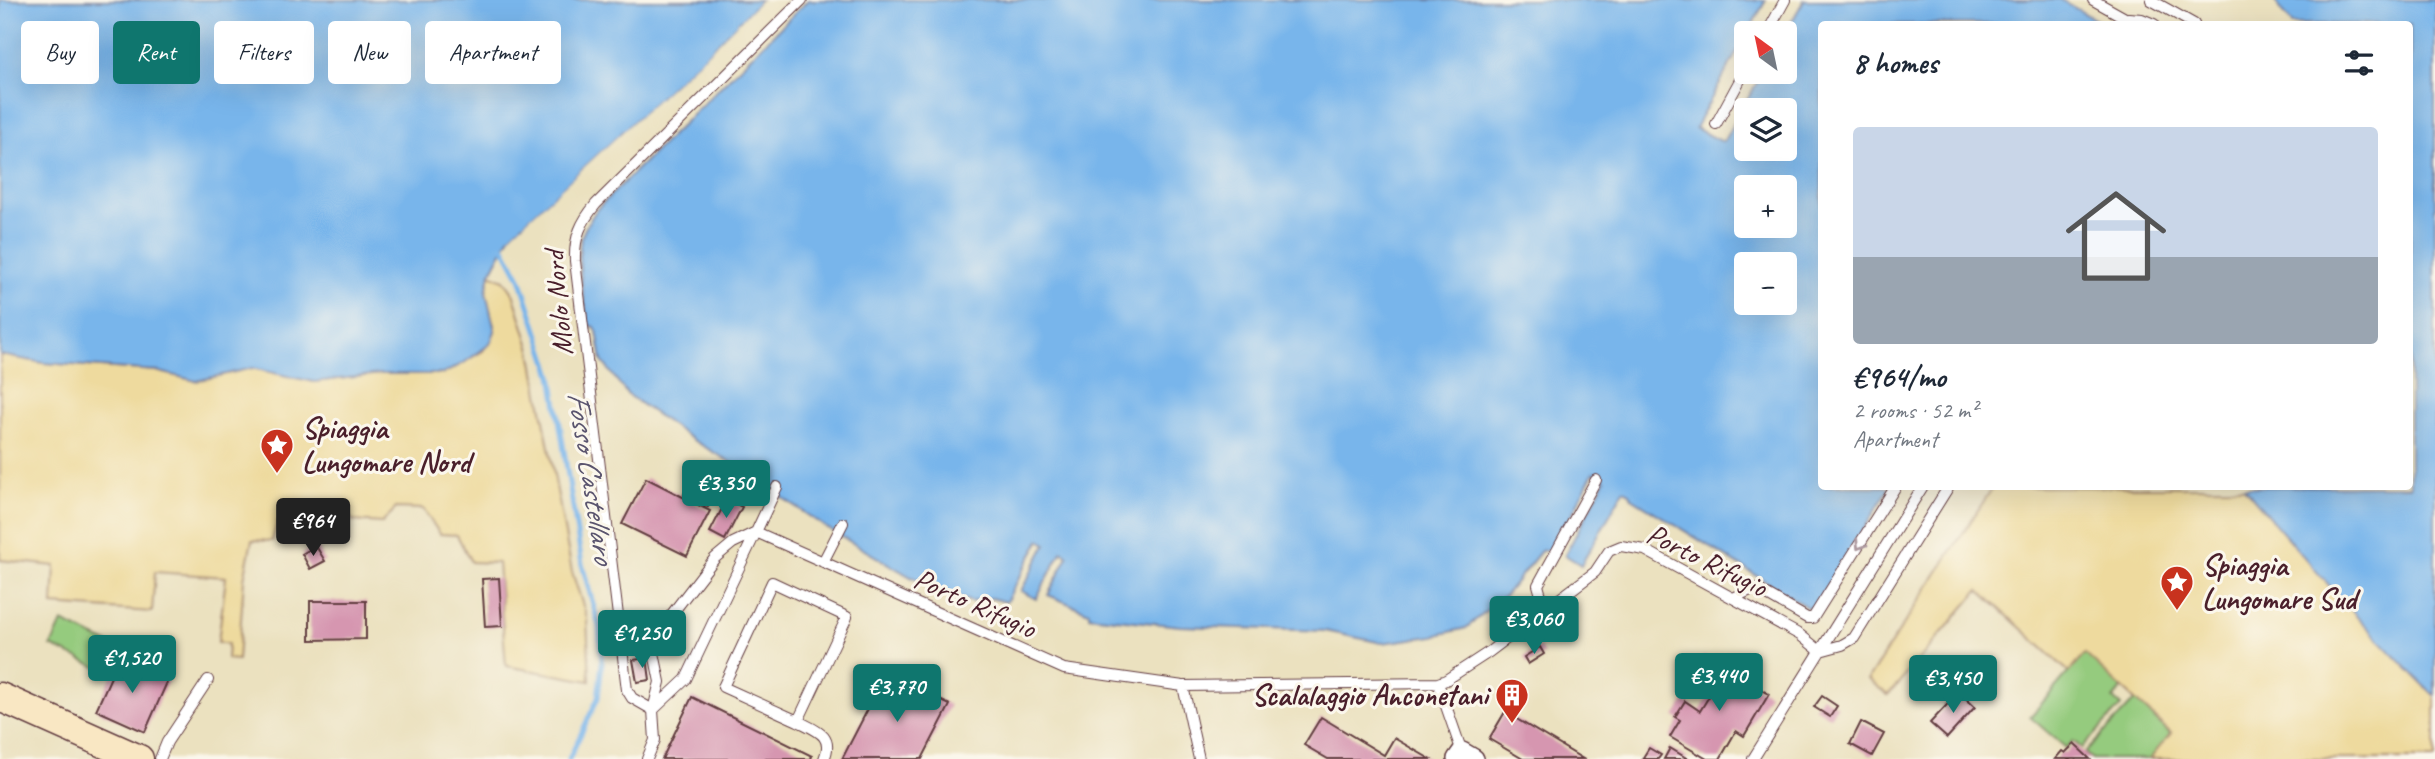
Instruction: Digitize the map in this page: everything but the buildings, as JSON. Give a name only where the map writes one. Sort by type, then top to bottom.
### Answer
[{"type":"street","points":[[0,697],[139,759]]},
{"type":"lane","name":"Molo Nord","points":[[653,710],[632,698],[627,690],[576,261],[577,233],[583,220],[596,204],[802,0]]},
{"type":"lane","points":[[1774,21],[1786,0]]},
{"type":"lane","points":[[2093,0],[2130,21]]},
{"type":"lane","points":[[2151,0],[2189,21]]},
{"type":"lane","points":[[2124,18],[2146,21]]},
{"type":"lane","points":[[1716,124],[1738,84]]},
{"type":"lane","points":[[1545,610],[1538,586],[1596,480]]},
{"type":"lane","points":[[653,710],[686,679],[778,487]]},
{"type":"lane","points":[[1733,598],[1755,588],[1807,618],[1814,618],[1894,490]]},
{"type":"lane","points":[[1754,759],[1921,490]]},
{"type":"lane","points":[[1821,651],[1842,645],[1854,638],[1947,490]]},
{"type":"lane","points":[[823,562],[843,523]]},
{"type":"lane","points":[[647,759],[655,740],[653,710],[660,682],[653,648],[659,632],[715,558],[733,543],[756,532]]},
{"type":"lane","name":"Porto Rifugio","points":[[756,532],[1064,669],[1183,686],[1438,683],[1468,667],[1545,610],[1595,572],[1609,551],[1621,546],[1645,550],[1800,635],[1821,651]]},
{"type":"lane","points":[[798,721],[847,617],[772,582],[723,687],[798,721],[824,736],[828,747],[824,759]]},
{"type":"lane","points":[[160,759],[167,742],[208,680]]},
{"type":"lane","points":[[1438,683],[1464,757]]},
{"type":"lane","points":[[1183,686],[1199,759]]},
{"type":"green space","points":[[62,622],[112,645],[101,669],[51,646]]},
{"type":"green space","points":[[2085,653],[2122,688],[2113,699],[2121,706],[2082,748],[2073,741],[2066,748],[2030,717]]},
{"type":"green space","points":[[2135,700],[2171,734],[2150,759],[2092,759],[2085,753]]},
{"type":"sand","name":"Spiaggia Lungomare Nord","points":[[490,274],[504,280],[513,293],[531,350],[572,572],[587,618],[590,681],[506,666],[498,563],[471,562],[457,535],[440,534],[423,509],[396,508],[382,523],[354,521],[336,505],[319,503],[296,520],[278,520],[272,541],[252,540],[244,579],[238,660],[227,659],[228,644],[218,642],[226,577],[155,572],[152,612],[53,605],[55,566],[0,560],[0,355],[44,363],[156,371],[196,381],[252,368],[314,382],[380,374],[443,374],[483,351],[495,331],[486,292]]},
{"type":"sand","name":"Spiaggia Lungomare Sud","points":[[1991,490],[2247,490],[2337,594],[2435,696],[2435,759],[2150,759],[2171,733],[2085,654],[2069,672],[1979,590],[1888,695],[1868,679]]},
{"type":"water","points":[[0,0],[761,0],[712,49],[510,236],[490,274],[486,292],[495,331],[490,344],[443,374],[380,374],[314,382],[252,368],[196,381],[156,371],[44,363],[0,355]]},
{"type":"water","points":[[808,0],[1766,0],[1754,21],[1734,21],[1734,58],[1695,128],[1723,142],[1734,123],[1734,161],[1797,161],[1797,98],[1748,98],[1756,84],[1797,84],[1797,21],[1792,21],[1804,0],[2061,0],[2098,21],[1818,21],[1818,490],[1888,490],[1813,611],[1632,498],[1630,493],[1624,490],[1581,565],[1565,555],[1605,480],[1593,473],[1554,549],[1541,551],[1506,594],[1466,628],[1433,636],[1382,643],[1325,631],[1180,626],[1089,616],[1089,612],[1048,595],[1068,556],[1062,551],[1036,599],[1021,591],[1046,544],[1040,540],[1006,602],[991,598],[971,602],[911,577],[825,527],[628,395],[602,361],[597,331],[595,327],[588,325],[580,274],[581,240],[597,209]]},
{"type":"water","points":[[2274,0],[2435,0],[2435,696],[2337,594],[2247,490],[2413,490],[2413,21],[2290,21]]},
{"type":"pier","points":[[761,0],[764,2],[714,51],[512,240],[510,236],[712,49]]},
{"type":"waterway","name":"Fosso Castellaro","points":[[503,246],[520,278],[552,375],[582,564],[599,626],[602,663],[598,698],[569,759]]},
{"type":"place","name":"Spiaggia Lungomare Nord","points":[[277,475]]},
{"type":"place","name":"Spiaggia Lungomare Sud","points":[[2177,612]]},
{"type":"place","name":"Scalalaggio Anconetani","points":[[1512,725]]}]
